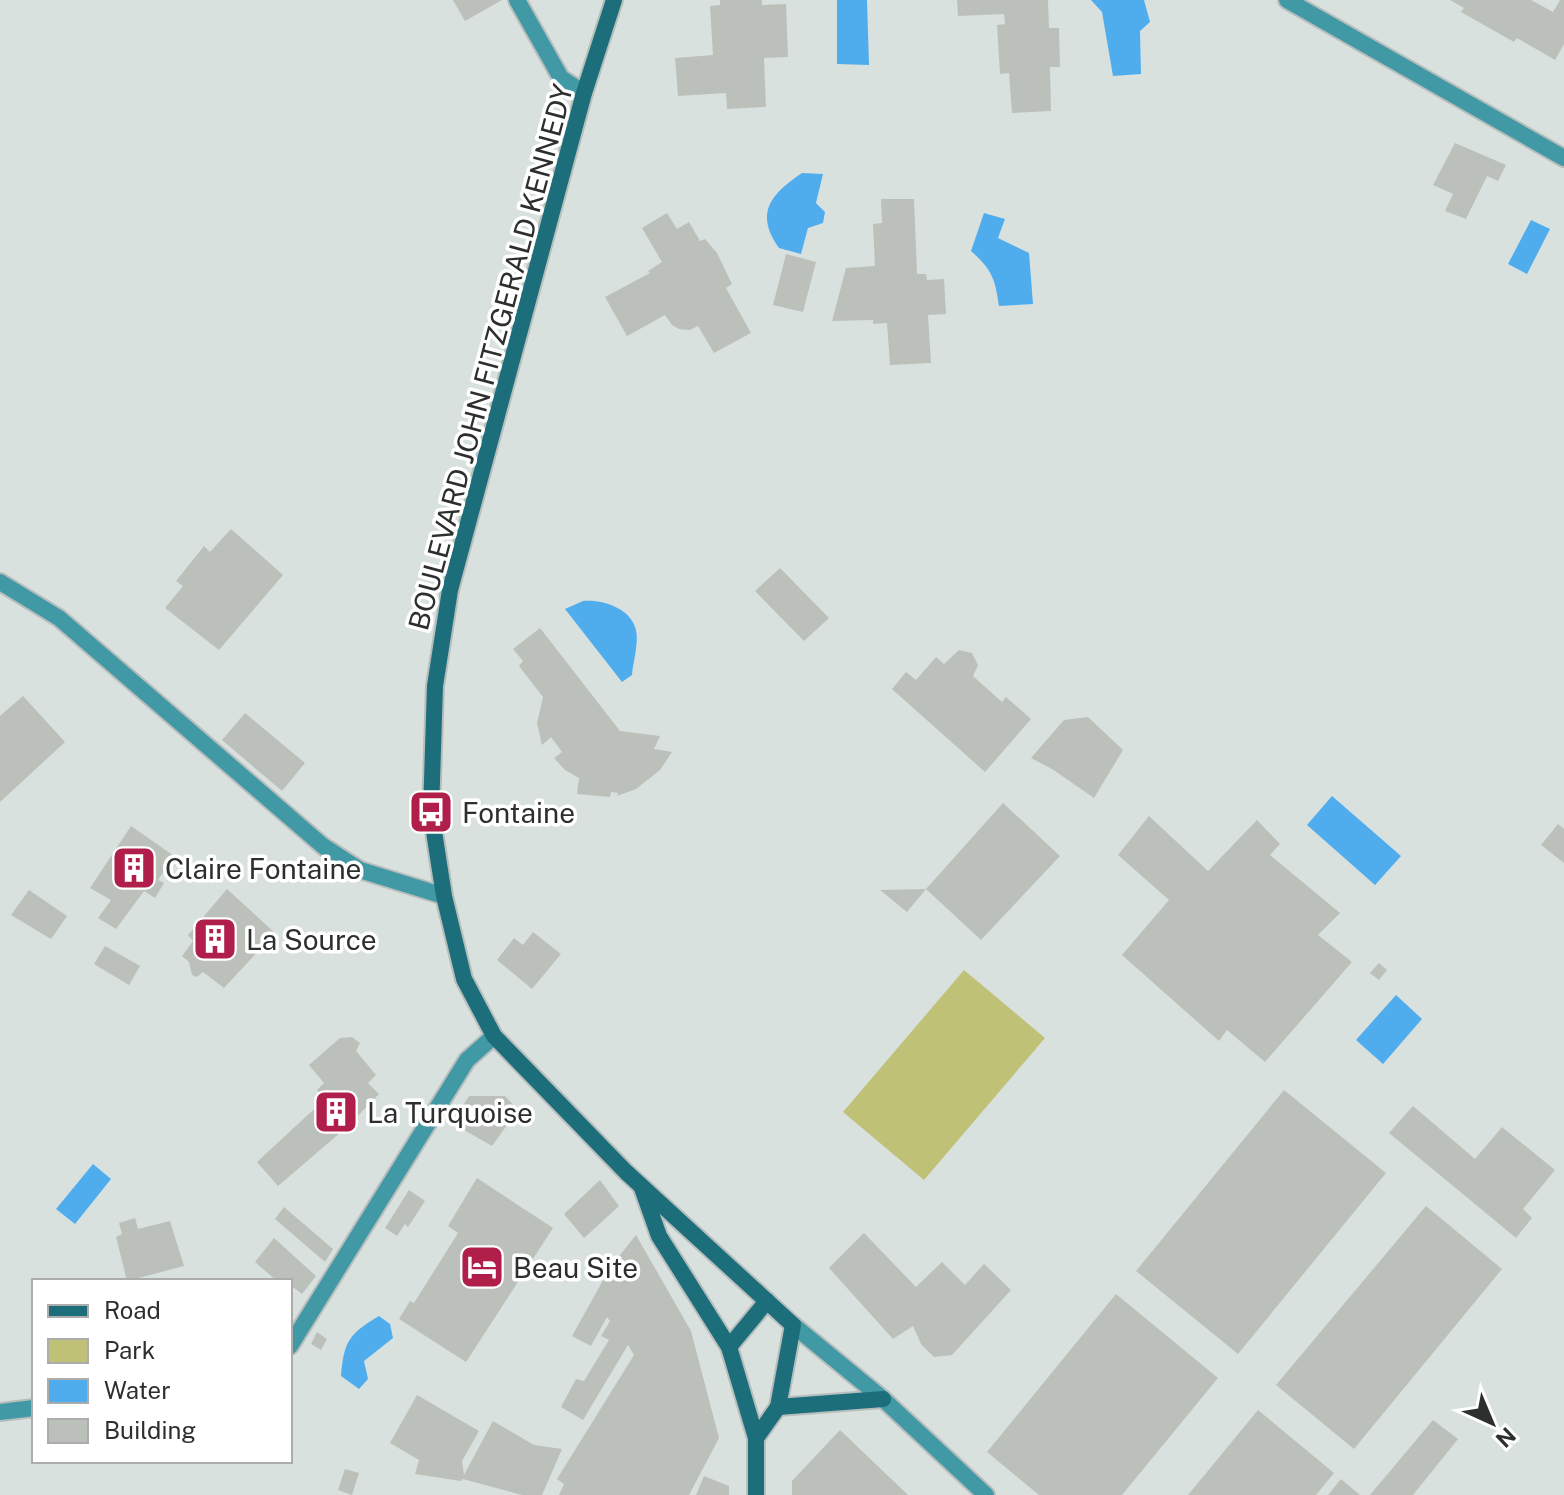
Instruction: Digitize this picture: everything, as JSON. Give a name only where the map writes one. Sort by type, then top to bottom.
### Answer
[{"type":"street","points":[[517,0],[561,78],[584,93]]},
{"type":"street","name":"BOULEVARD JOHN FITZGERALD KENNEDY","points":[[614,0],[584,93],[450,590],[435,686],[431,812],[444,896],[464,979],[494,1036],[642,1187],[793,1325]]},
{"type":"street","points":[[1287,0],[1564,158]]},
{"type":"street","points":[[0,582],[59,618],[323,846],[360,870],[444,896]]},
{"type":"street","points":[[292,1343],[467,1060],[494,1036]]},
{"type":"street","points":[[642,1187],[659,1236],[729,1347],[756,1438],[756,1495]]},
{"type":"street","points":[[729,1347],[767,1301]]},
{"type":"street","points":[[756,1438],[778,1407],[793,1325],[883,1399],[986,1495]]},
{"type":"street","points":[[778,1407],[883,1399]]},
{"type":"street","points":[[0,1412],[32,1408]]},
{"type":"green space","points":[[964,970],[1045,1038],[924,1180],[843,1112]]},
{"type":"water","points":[[837,0],[867,0],[869,65],[837,64]]},
{"type":"water","points":[[1091,0],[1144,0],[1150,22],[1140,31],[1141,74],[1113,76],[1102,12]]},
{"type":"water","points":[[802,173],[823,174],[816,203],[825,212],[823,223],[808,228],[801,254],[779,248],[772,236],[767,214],[775,197]]},
{"type":"water","points":[[984,213],[1005,219],[998,238],[1029,253],[1033,304],[999,306],[991,275],[971,251]]},
{"type":"water","points":[[1531,220],[1550,229],[1527,274],[1508,264]]},
{"type":"water","points":[[583,601],[615,606],[633,622],[637,641],[632,675],[622,682],[565,609]]},
{"type":"water","points":[[1332,796],[1401,856],[1375,885],[1307,825]]},
{"type":"water","points":[[1396,995],[1422,1019],[1383,1064],[1356,1040]]},
{"type":"water","points":[[93,1164],[111,1179],[75,1224],[56,1209]]},
{"type":"water","points":[[379,1316],[390,1324],[393,1338],[364,1361],[368,1379],[359,1389],[341,1376],[346,1346],[361,1328]]},
{"type":"building","points":[[453,0],[502,0],[465,21]]},
{"type":"building","points":[[720,0],[762,0],[762,5],[786,4],[788,57],[764,58],[766,107],[727,109],[726,93],[678,96],[675,58],[713,55],[710,6],[720,5]]},
{"type":"building","points":[[957,0],[1048,0],[1049,28],[1059,28],[1060,67],[1050,67],[1051,111],[1012,113],[1009,73],[1000,74],[997,25],[1005,24],[1004,14],[958,16]]},
{"type":"building","points":[[1450,0],[1531,0],[1553,12],[1560,0],[1564,0],[1564,44],[1555,60],[1517,38],[1514,42],[1461,12],[1464,8]]},
{"type":"building","points":[[1455,143],[1506,165],[1498,181],[1487,176],[1466,219],[1445,211],[1453,194],[1433,185]]},
{"type":"building","points":[[881,199],[914,199],[917,274],[926,274],[927,280],[944,279],[946,314],[928,315],[931,363],[890,365],[887,323],[873,324],[873,320],[832,321],[846,268],[875,266],[873,224],[882,223]]},
{"type":"building","points":[[667,213],[677,229],[689,222],[700,241],[705,239],[717,253],[732,284],[726,288],[751,333],[714,353],[698,326],[690,330],[679,329],[665,315],[627,336],[605,297],[650,273],[648,271],[662,262],[642,228]]},
{"type":"building","points":[[786,254],[816,262],[803,312],[773,305]]},
{"type":"building","points":[[231,529],[283,575],[219,650],[165,608],[183,586],[176,581],[204,546],[210,552]]},
{"type":"building","points":[[780,568],[829,618],[804,641],[755,591]]},
{"type":"building","points":[[540,628],[620,731],[660,736],[654,749],[672,752],[660,770],[636,789],[617,796],[618,793],[611,792],[610,797],[577,794],[579,778],[565,770],[554,758],[562,752],[551,737],[542,745],[537,723],[543,697],[519,666],[523,661],[513,649]]},
{"type":"building","points":[[959,650],[972,653],[978,665],[973,676],[1002,702],[1006,697],[1031,719],[985,772],[892,689],[906,672],[916,680],[936,657],[944,664]]},
{"type":"building","points":[[23,696],[65,742],[0,802],[0,716]]},
{"type":"building","points":[[245,713],[305,763],[282,791],[222,740]]},
{"type":"building","points":[[1088,717],[1123,750],[1094,798],[1031,758],[1064,720]]},
{"type":"building","points":[[1003,803],[1060,856],[981,940],[926,889]]},
{"type":"building","points":[[1149,816],[1208,871],[1257,820],[1280,844],[1270,855],[1340,913],[1318,935],[1352,962],[1265,1062],[1227,1030],[1219,1041],[1122,955],[1169,900],[1118,855]]},
{"type":"building","points":[[1558,824],[1564,829],[1564,863],[1541,845]]},
{"type":"building","name":"Claire Fontaine","points":[[131,826],[174,856],[158,880],[164,883],[155,898],[144,891],[116,929],[98,918],[111,900],[90,888]]},
{"type":"building","name":"La Source","points":[[227,889],[275,933],[224,988],[203,972],[197,977],[192,975],[189,962],[182,956],[193,941],[188,935]]},
{"type":"building","points":[[926,889],[907,912],[880,890]]},
{"type":"building","points":[[29,890],[67,916],[51,939],[11,915]]},
{"type":"building","points":[[533,932],[561,954],[532,989],[497,960],[514,938],[523,945]]},
{"type":"building","points":[[105,946],[140,966],[129,985],[94,964]]},
{"type":"building","points":[[1379,963],[1387,970],[1379,980],[1370,973]]},
{"type":"building","name":"La Turquoise","points":[[352,1037],[360,1043],[356,1051],[376,1075],[368,1083],[379,1094],[348,1126],[278,1186],[257,1162],[325,1099],[317,1090],[324,1083],[309,1065],[340,1038]]},
{"type":"building","points":[[1284,1090],[1386,1173],[1238,1354],[1136,1271]]},
{"type":"building","points":[[469,1096],[505,1096],[518,1110],[492,1146],[452,1123]]},
{"type":"building","points":[[1413,1106],[1475,1159],[1502,1127],[1555,1170],[1523,1209],[1532,1218],[1516,1238],[1389,1133]]},
{"type":"building","name":"Beau Site","points":[[477,1178],[553,1228],[466,1362],[399,1319],[410,1301],[414,1303],[458,1233],[448,1226]]},
{"type":"building","points":[[600,1180],[619,1206],[584,1238],[564,1214]]},
{"type":"building","points":[[409,1190],[425,1201],[408,1227],[405,1224],[397,1236],[385,1228]]},
{"type":"building","points":[[1426,1206],[1502,1269],[1354,1449],[1276,1385]]},
{"type":"building","points":[[284,1207],[333,1249],[325,1262],[275,1219]]},
{"type":"building","points":[[135,1218],[138,1229],[170,1221],[184,1266],[126,1279],[116,1237],[122,1234],[119,1223]]},
{"type":"building","points":[[864,1233],[916,1287],[942,1262],[965,1285],[984,1264],[1011,1290],[952,1355],[934,1357],[921,1344],[913,1326],[893,1339],[829,1268]]},
{"type":"building","points":[[636,1235],[691,1331],[719,1438],[689,1495],[559,1495],[564,1484],[557,1479],[634,1355],[628,1345],[583,1420],[561,1407],[576,1379],[584,1381],[609,1340],[601,1336],[610,1321],[607,1317],[591,1346],[572,1336],[611,1266]]},
{"type":"building","points":[[274,1238],[316,1276],[302,1294],[292,1286],[292,1279],[275,1279],[255,1262]]},
{"type":"building","points":[[1116,1294],[1218,1378],[1122,1495],[1039,1495],[987,1452]]},
{"type":"building","points":[[317,1332],[327,1339],[321,1350],[311,1344]]},
{"type":"building","points":[[417,1395],[479,1431],[462,1461],[464,1475],[493,1421],[534,1445],[562,1449],[542,1495],[522,1495],[463,1479],[415,1474],[419,1460],[390,1443]]},
{"type":"building","points":[[1258,1410],[1334,1473],[1316,1495],[1188,1495]]},
{"type":"building","points":[[1433,1420],[1458,1439],[1413,1495],[1370,1495]]},
{"type":"building","points":[[840,1430],[908,1495],[792,1495],[792,1481]]},
{"type":"building","points":[[345,1469],[359,1473],[352,1495],[338,1490]]},
{"type":"building","points":[[704,1476],[729,1486],[729,1495],[696,1495]]},
{"type":"building","points":[[1341,1479],[1360,1495],[1328,1495]]},
{"type":"place","name":"Fontaine","points":[[431,812]]},
{"type":"place","name":"Claire Fontaine","points":[[134,868]]},
{"type":"place","name":"La Source","points":[[215,939]]},
{"type":"place","name":"La Turquoise","points":[[336,1112]]},
{"type":"place","name":"Beau Site","points":[[482,1267]]}]
